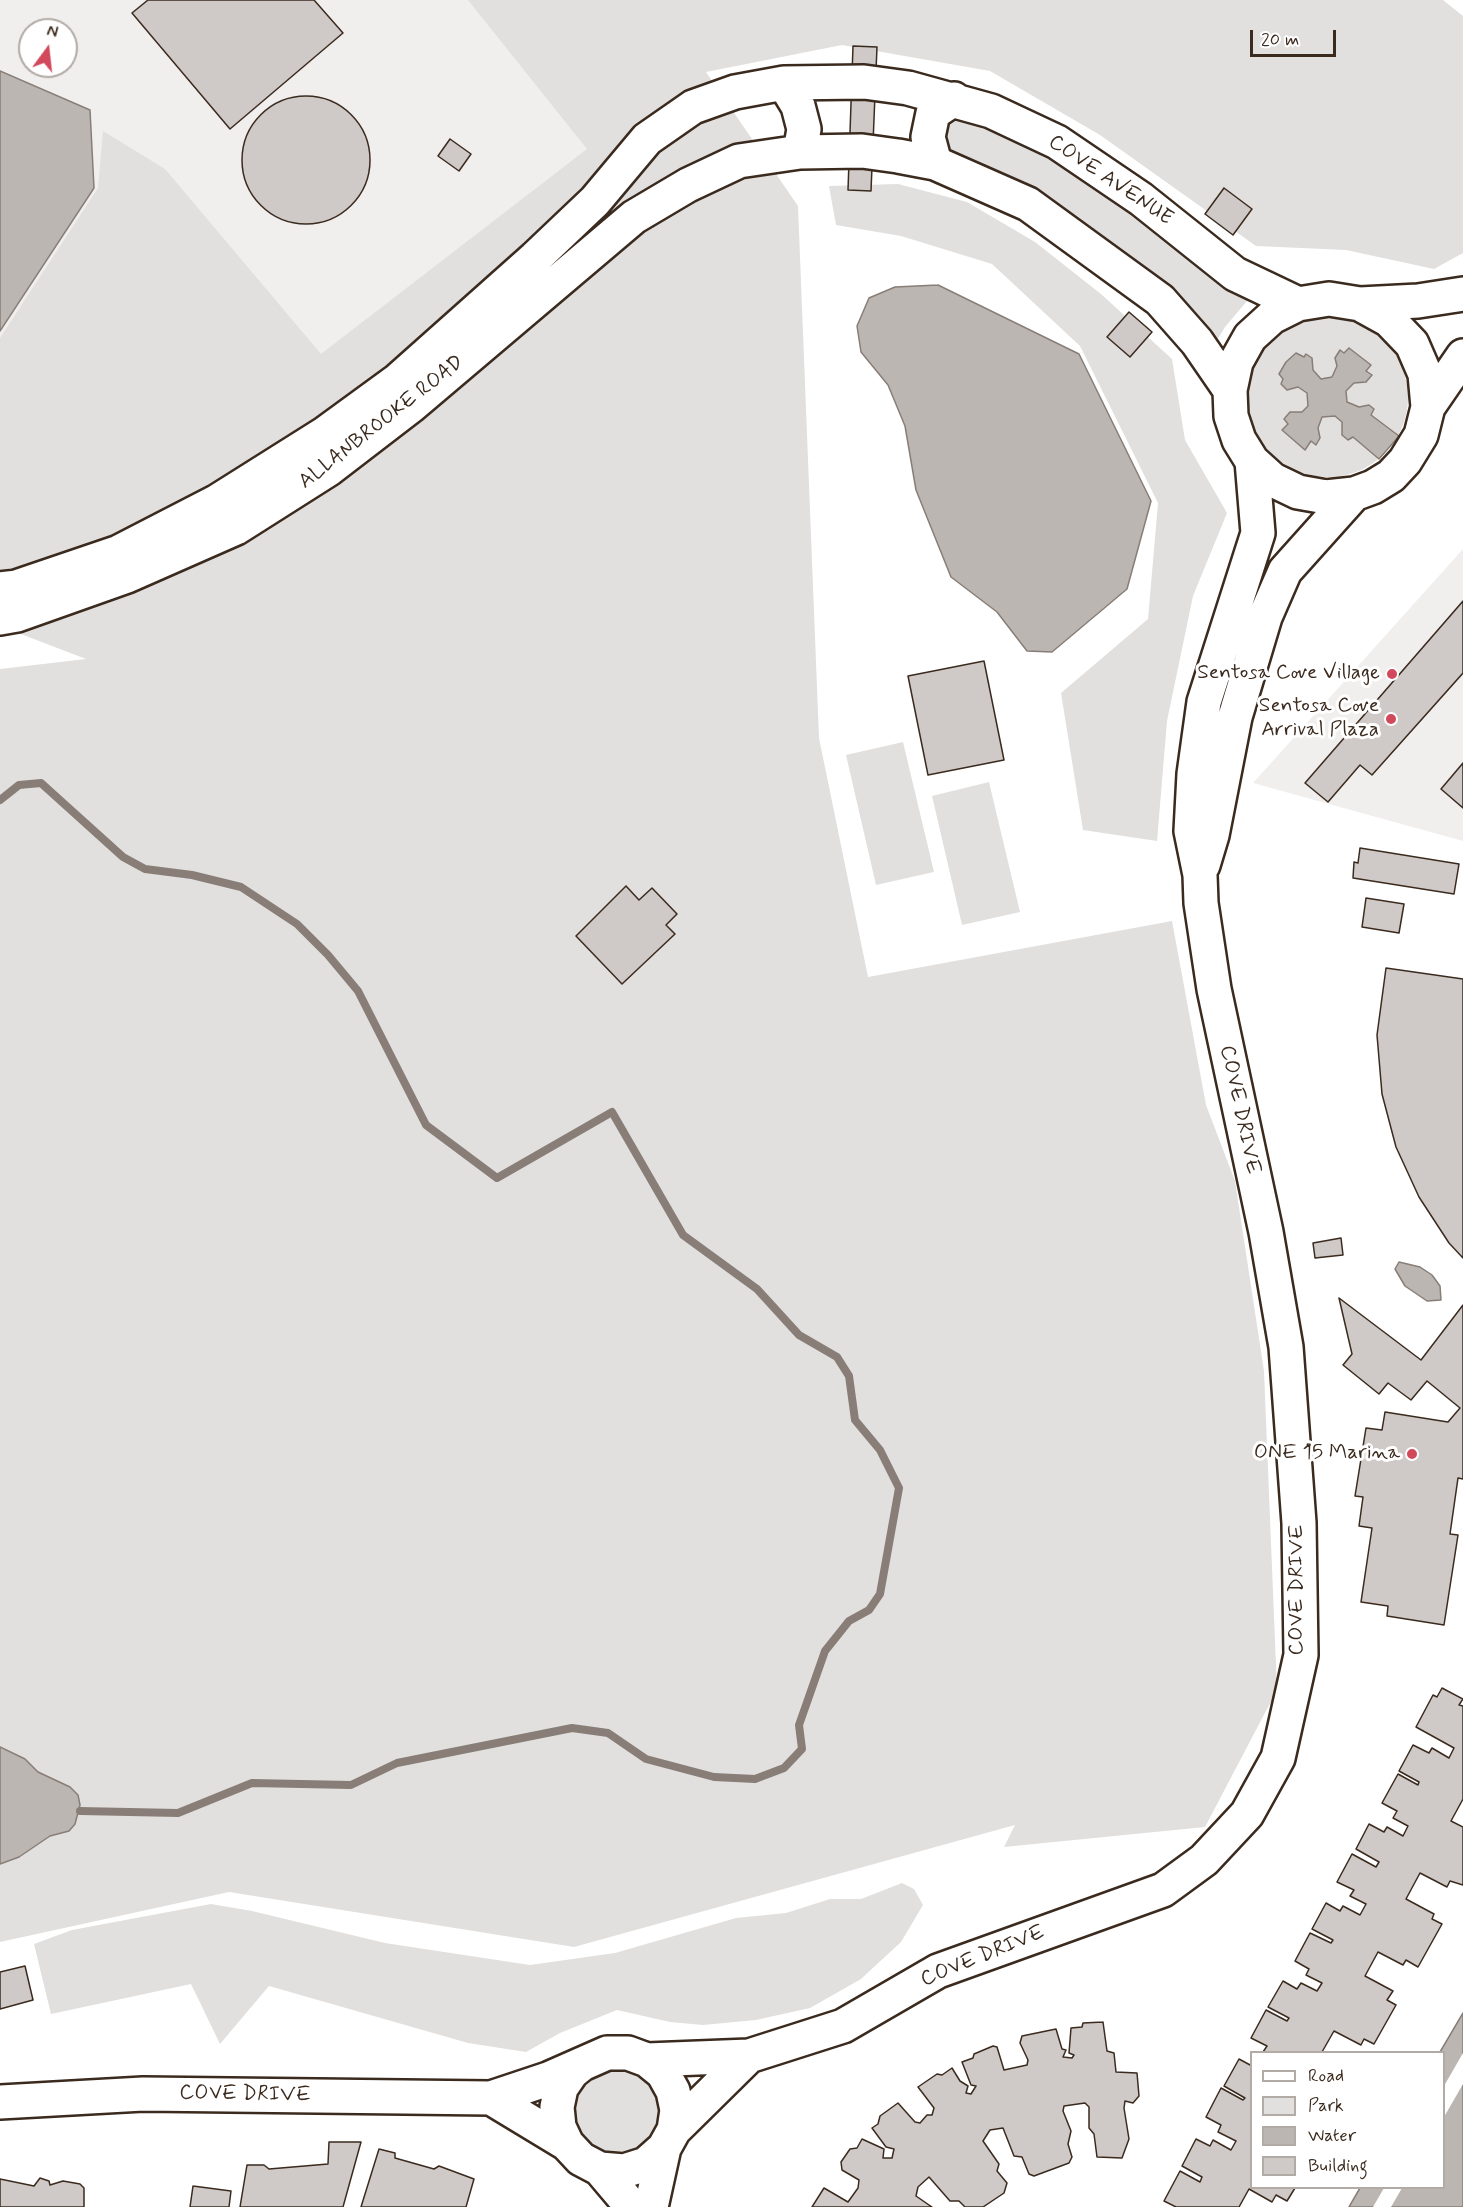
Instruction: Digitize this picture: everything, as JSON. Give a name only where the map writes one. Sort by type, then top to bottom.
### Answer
[{"type":"street","name":"COVE AVENUE","points":[[614,177],[647,139],[693,107],[735,92],[784,83],[864,82],[908,88],[991,111],[1058,142],[1141,199],[1235,274],[1298,304]]},
{"type":"street","points":[[784,83],[798,106],[804,129],[800,152],[862,151],[935,163],[1028,204],[1160,300],[1197,342],[1230,390]]},
{"type":"street","points":[[935,163],[928,137],[933,113],[954,99]]},
{"type":"street","name":"ALLANBROOKE ROAD","points":[[0,618],[17,615],[127,576],[236,528],[320,475],[411,406],[634,217],[688,185],[739,161],[800,152]]},
{"type":"street","name":"ALLANBROOKE ROAD","points":[[0,590],[16,587],[119,552],[216,502],[324,434],[398,381],[561,234],[595,201],[614,177]]},
{"type":"street","points":[[1360,304],[1389,320],[1412,344],[1425,374],[1428,407],[1421,435],[1406,461],[1391,476],[1373,487],[1354,494],[1326,497],[1298,492],[1273,480],[1252,461],[1236,432],[1231,416],[1230,390],[1236,362],[1250,337],[1272,317],[1298,304],[1329,299],[1360,304],[1418,301],[1463,294]]},
{"type":"street","points":[[1428,407],[1463,356]]},
{"type":"street","name":"COVE DRIVE","points":[[0,2102],[143,2094],[491,2098],[548,2079],[607,2053],[628,2053],[647,2060],[749,2056],[843,2026],[938,1971],[1163,1890],[1204,1860],[1247,1814],[1278,1758],[1301,1655],[1299,1524],[1286,1347],[1268,1241],[1214,989],[1201,903],[1200,875],[1191,831],[1194,774],[1204,702],[1258,533],[1252,461]]},
{"type":"street","name":"COVE DRIVE","points":[[1200,875],[1212,835],[1235,717],[1265,617],[1286,571],[1354,494]]},
{"type":"street","name":"COVE DRIVE","points":[[600,2169],[624,2171],[646,2164],[749,2056]]},
{"type":"street","points":[[567,2144],[559,2127],[557,2107],[561,2088],[572,2072],[587,2060]]},
{"type":"street","points":[[647,2060],[663,2073],[673,2091],[677,2110],[651,2207]]},
{"type":"street","points":[[491,2098],[567,2144],[581,2159],[600,2169],[632,2207]]},
{"type":"shaded area","points":[[0,0],[487,0],[603,138],[391,366],[0,559]]},
{"type":"shaded area","points":[[1463,549],[1463,841],[1253,783]]},
{"type":"green space","points":[[468,0],[1443,0],[1463,16],[1463,253],[1434,269],[1346,250],[1256,246],[1100,135],[990,71],[842,45],[706,72],[798,206],[819,738],[868,977],[1172,921],[1206,1105],[1235,1181],[1264,1371],[1277,1690],[1205,1827],[1004,1847],[1015,1825],[574,1947],[229,1892],[0,1942],[0,669],[86,659],[0,626],[0,338],[98,188],[103,131],[165,169],[321,354],[587,149]]},
{"type":"green space","points":[[965,112],[1033,145],[1253,294],[1225,327],[1213,347],[945,149],[943,133],[951,121]]},
{"type":"green space","points":[[898,184],[967,202],[1035,242],[1101,294],[1172,359],[1185,440],[1227,513],[1193,596],[1167,721],[1157,841],[1083,830],[1061,693],[1148,619],[1158,503],[1080,346],[992,264],[901,236],[836,225],[829,186]]},
{"type":"green space","points":[[1328,317],[1344,318],[1359,323],[1373,330],[1385,340],[1395,352],[1402,366],[1407,381],[1407,413],[1402,428],[1395,442],[1385,454],[1373,464],[1359,471],[1344,476],[1328,477],[1312,476],[1297,471],[1283,464],[1271,454],[1261,442],[1254,428],[1249,413],[1248,397],[1249,381],[1254,366],[1261,352],[1271,340],[1283,330],[1297,323],[1312,318]]},
{"type":"green space","points":[[903,742],[934,872],[876,885],[846,755]]},
{"type":"green space","points":[[989,782],[1020,912],[962,925],[932,796]]},
{"type":"green space","points":[[902,1883],[914,1889],[923,1905],[901,1942],[861,1979],[810,2008],[756,2020],[703,2025],[670,2022],[617,2010],[560,2033],[526,2052],[468,2043],[269,1986],[220,2044],[191,1984],[51,2014],[34,1944],[72,1930],[211,1904],[252,1911],[385,1943],[530,1965],[615,1953],[736,1918],[786,1913],[830,1899],[861,1899]]},
{"type":"green space","points":[[618,2066],[643,2073],[655,2085],[662,2110],[655,2135],[643,2147],[618,2154],[593,2147],[581,2135],[574,2110],[581,2085],[593,2073]]},
{"type":"water","points":[[0,71],[90,110],[94,188],[0,331]]},
{"type":"water","points":[[938,285],[1079,354],[1151,501],[1127,589],[1052,652],[1027,651],[997,612],[951,577],[916,490],[905,426],[888,385],[861,352],[857,326],[869,298],[895,287]]},
{"type":"water","points":[[1349,348],[1371,365],[1366,371],[1372,375],[1366,382],[1354,383],[1346,391],[1347,402],[1359,407],[1369,405],[1374,409],[1371,415],[1399,436],[1379,459],[1353,437],[1348,440],[1342,435],[1342,422],[1335,416],[1322,417],[1318,428],[1320,438],[1316,445],[1311,441],[1305,450],[1282,430],[1288,424],[1284,419],[1290,412],[1302,412],[1308,406],[1307,393],[1298,387],[1287,390],[1281,384],[1283,379],[1279,374],[1286,362],[1296,353],[1304,357],[1306,354],[1312,358],[1313,370],[1321,379],[1332,377],[1337,366],[1335,358],[1340,350],[1344,353]]},
{"type":"water","points":[[1399,1262],[1420,1267],[1432,1275],[1440,1286],[1441,1300],[1427,1301],[1405,1286],[1395,1269]]},
{"type":"water","points":[[0,1747],[25,1759],[38,1772],[70,1787],[78,1795],[80,1805],[75,1824],[69,1831],[50,1836],[19,1857],[0,1864]]},
{"type":"water","points":[[1463,2013],[1463,2207],[1349,2207],[1359,2189],[1445,2189],[1445,2051],[1441,2051]]},
{"type":"pier","points":[[1463,2053],[1463,2084],[1445,2115],[1445,2084]]},
{"type":"pier","points":[[1383,2189],[1401,2189],[1391,2207],[1373,2207]]},
{"type":"building","points":[[148,0],[314,0],[343,33],[230,129],[132,13]]},
{"type":"building","points":[[853,46],[877,47],[871,191],[848,190]]},
{"type":"building","points":[[306,96],[331,101],[351,115],[365,135],[370,160],[365,185],[351,205],[331,219],[306,224],[281,219],[261,205],[247,185],[242,160],[247,135],[261,115],[281,101]]},
{"type":"building","points":[[450,139],[471,154],[459,171],[438,156]]},
{"type":"building","points":[[1224,188],[1252,209],[1233,235],[1205,214]]},
{"type":"building","points":[[1129,312],[1152,332],[1130,357],[1107,337]]},
{"type":"building","name":"Sentosa Cove Arrival Plaza","points":[[1463,601],[1463,673],[1372,775],[1360,765],[1328,802],[1305,783]]},
{"type":"building","points":[[984,661],[1004,760],[928,775],[908,676]]},
{"type":"building","points":[[1463,763],[1463,808],[1441,789]]},
{"type":"building","points":[[1360,848],[1459,864],[1454,894],[1353,878],[1354,862],[1358,863]]},
{"type":"building","points":[[626,886],[639,900],[652,888],[677,914],[666,925],[675,934],[622,984],[576,936]]},
{"type":"building","points":[[1366,898],[1404,904],[1399,933],[1362,927]]},
{"type":"building","points":[[1386,968],[1463,979],[1463,1258],[1449,1243],[1419,1197],[1396,1147],[1382,1094],[1377,1035]]},
{"type":"building","points":[[1341,1238],[1343,1255],[1315,1258],[1313,1243]]},
{"type":"building","name":"ONE ̊15 Marina","points":[[1339,1298],[1421,1360],[1463,1305],[1463,1479],[1458,1478],[1450,1534],[1458,1535],[1444,1625],[1387,1616],[1388,1606],[1361,1602],[1372,1528],[1359,1526],[1363,1497],[1355,1496],[1366,1428],[1382,1430],[1385,1412],[1448,1422],[1460,1408],[1427,1381],[1411,1400],[1388,1383],[1379,1394],[1343,1365],[1352,1354]]},
{"type":"building","points":[[1442,1688],[1463,1699],[1459,1705],[1463,1706],[1463,1799],[1451,1821],[1463,1827],[1463,1885],[1450,1881],[1447,1887],[1420,1873],[1406,1899],[1434,1914],[1432,1919],[1442,1924],[1418,1967],[1406,1960],[1403,1965],[1378,1952],[1365,1976],[1393,1991],[1387,2000],[1396,2005],[1374,2044],[1364,2039],[1361,2045],[1334,2031],[1323,2051],[1264,2051],[1267,2046],[1251,2038],[1266,2010],[1287,2021],[1289,2018],[1268,2007],[1283,1981],[1297,1989],[1301,1983],[1317,1991],[1322,1983],[1306,1975],[1309,1969],[1295,1961],[1310,1933],[1331,1943],[1333,1940],[1312,1929],[1326,1903],[1340,1911],[1343,1906],[1360,1915],[1366,1904],[1350,1896],[1354,1890],[1337,1882],[1352,1854],[1376,1867],[1379,1862],[1356,1849],[1369,1824],[1384,1832],[1387,1827],[1403,1836],[1408,1826],[1393,1818],[1397,1811],[1382,1803],[1398,1774],[1418,1785],[1419,1782],[1399,1771],[1413,1745],[1429,1753],[1432,1748],[1449,1758],[1454,1748],[1416,1727],[1433,1695],[1437,1697]]},
{"type":"building","points":[[25,1966],[33,2000],[0,2009],[0,1972]]},
{"type":"building","points":[[1103,2022],[1107,2051],[1114,2053],[1116,2072],[1137,2073],[1139,2096],[1133,2103],[1125,2101],[1129,2139],[1122,2158],[1097,2157],[1094,2134],[1089,2128],[1089,2107],[1085,2103],[1064,2106],[1063,2111],[1071,2131],[1068,2144],[1072,2157],[1069,2163],[1034,2176],[1029,2174],[1022,2157],[1014,2156],[1003,2128],[990,2130],[983,2141],[999,2164],[997,2171],[1007,2183],[1004,2193],[983,2207],[965,2207],[959,2201],[950,2201],[929,2177],[918,2187],[916,2196],[932,2207],[812,2207],[824,2188],[848,2202],[858,2188],[859,2180],[842,2170],[841,2162],[850,2149],[857,2148],[862,2139],[884,2149],[883,2158],[892,2158],[894,2149],[886,2147],[872,2128],[878,2124],[880,2116],[898,2103],[915,2122],[920,2123],[927,2115],[932,2115],[934,2108],[918,2087],[937,2074],[942,2075],[952,2068],[960,2081],[968,2086],[966,2093],[971,2094],[976,2086],[971,2085],[962,2062],[973,2058],[974,2054],[993,2046],[997,2047],[1004,2070],[1027,2065],[1028,2060],[1020,2043],[1022,2036],[1056,2029],[1062,2049],[1066,2050],[1063,2057],[1072,2058],[1074,2055],[1069,2053],[1071,2028],[1082,2027],[1083,2023]]},
{"type":"building","points":[[1239,2059],[1250,2065],[1250,2189],[1294,2189],[1287,2201],[1276,2195],[1272,2202],[1249,2189],[1239,2207],[1176,2207],[1164,2201],[1180,2171],[1200,2182],[1202,2177],[1182,2166],[1196,2139],[1210,2146],[1213,2140],[1231,2150],[1236,2141],[1218,2132],[1221,2125],[1206,2117],[1221,2088],[1243,2100],[1245,2098],[1224,2086]]},
{"type":"building","points":[[329,2142],[361,2142],[343,2207],[240,2207],[247,2165],[264,2165],[269,2169],[328,2164]]},
{"type":"building","points":[[379,2149],[395,2153],[395,2158],[434,2169],[439,2166],[474,2179],[466,2207],[361,2207]]},
{"type":"building","points":[[40,2178],[49,2181],[50,2185],[63,2181],[80,2184],[84,2188],[84,2207],[0,2207],[0,2179],[34,2186]]},
{"type":"building","points":[[193,2186],[231,2191],[229,2207],[190,2207]]},
{"type":"waterway","points":[[0,800],[19,785],[41,783],[123,857],[145,869],[192,875],[241,887],[297,924],[328,955],[358,991],[426,1125],[497,1178],[612,1112],[683,1235],[757,1289],[799,1335],[837,1357],[849,1376],[855,1420],[880,1450],[899,1488],[880,1594],[869,1610],[849,1621],[825,1651],[799,1725],[802,1749],[784,1768],[755,1779],[714,1777],[646,1759],[608,1733],[572,1728],[397,1763],[351,1785],[252,1783],[178,1813],[80,1811]]},
{"type":"place","name":"Sentosa Cove Village","points":[[1392,674]]},
{"type":"place","name":"Sentosa Cove Arrival Plaza","points":[[1391,719]]},
{"type":"place","name":"ONE ̊15 Marina","points":[[1412,1454]]}]
